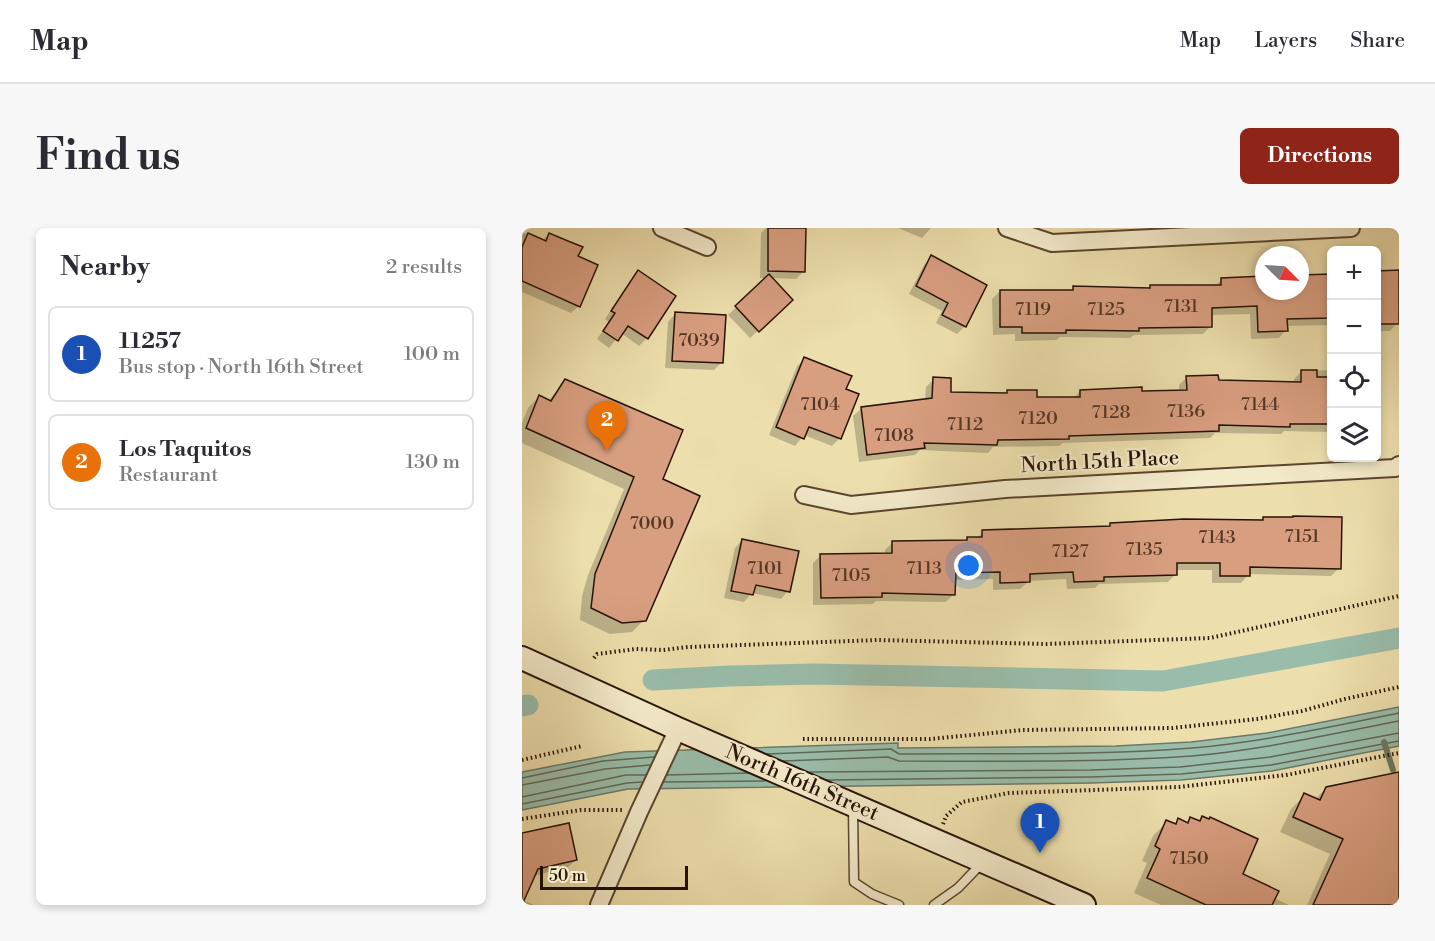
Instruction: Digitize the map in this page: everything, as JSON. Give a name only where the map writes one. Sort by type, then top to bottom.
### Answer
[{"type":"main road","name":"North 16th Street","points":[[526,659],[669,725],[1084,905]]},
{"type":"street","points":[[662,228],[707,247]]},
{"type":"street","points":[[1007,228],[1052,243],[1351,228]]},
{"type":"street","name":"North 15th Place","points":[[804,495],[851,506],[1005,489],[1395,468],[1399,465]]},
{"type":"street","points":[[598,905],[639,812],[669,725]]},
{"type":"lane","points":[[853,804],[854,882],[872,894],[899,905]]},
{"type":"lane","points":[[934,905],[958,888],[983,861]]},
{"type":"path","points":[[594,658],[597,654],[636,649],[663,650],[688,647],[878,640],[1046,644],[1210,638],[1399,596]]},
{"type":"path","points":[[803,739],[930,740],[1023,730],[1172,728],[1257,719],[1302,711],[1399,687]]},
{"type":"path","points":[[522,760],[582,747]]},
{"type":"path","points":[[936,840],[946,816],[962,802],[980,798],[1019,793],[1179,787],[1286,775],[1399,753]]},
{"type":"path","points":[[522,819],[581,810],[619,809],[639,812]]},
{"type":"water","points":[[1399,707],[1399,746],[1272,771],[1181,780],[1092,783],[628,789],[522,810],[522,772],[625,752],[898,743],[898,748],[1116,746],[1191,742],[1267,733]]},
{"type":"building","points":[[768,228],[806,228],[805,272],[768,271]]},
{"type":"building","points":[[528,233],[546,241],[549,233],[583,247],[578,256],[598,265],[580,307],[522,281],[522,247]]},
{"type":"building","points":[[931,255],[987,285],[966,327],[942,315],[948,303],[916,286]]},
{"type":"building","points":[[638,270],[676,296],[648,339],[628,326],[618,341],[603,331],[615,313],[611,311]]},
{"type":"building","points":[[1399,270],[1399,324],[1381,324],[1381,271]]},
{"type":"building","points":[[769,274],[793,300],[759,332],[735,306]]},
{"type":"building","points":[[1327,274],[1327,318],[1287,319],[1288,331],[1258,332],[1257,306],[1212,308],[1212,327],[1022,333],[1022,327],[1000,327],[1000,290],[1073,290],[1073,286],[1150,288],[1150,285],[1221,285],[1221,278],[1255,276],[1255,300],[1309,300],[1309,275]]},
{"type":"building","points":[[675,312],[726,315],[723,363],[672,361]]},
{"type":"building","points":[[804,357],[852,376],[846,389],[859,394],[841,439],[809,427],[804,439],[776,427]]},
{"type":"building","points":[[1301,370],[1317,370],[1317,377],[1327,377],[1327,424],[1290,424],[1290,427],[1219,425],[1219,431],[1069,436],[1069,439],[998,440],[997,445],[924,443],[925,448],[867,455],[861,407],[932,398],[933,377],[951,378],[951,392],[1007,393],[1007,390],[1037,390],[1037,397],[1080,397],[1080,390],[1142,387],[1142,391],[1187,390],[1186,376],[1218,375],[1219,380],[1301,382]]},
{"type":"building","points":[[565,379],[683,430],[663,479],[700,496],[646,621],[622,623],[591,608],[595,574],[634,477],[526,428],[539,395],[551,401]]},
{"type":"building","points":[[1263,517],[1342,517],[1341,569],[1250,567],[1250,576],[1220,576],[1220,563],[1177,563],[1177,575],[1104,577],[1104,581],[1074,582],[1073,572],[1030,574],[1030,582],[1000,583],[1000,572],[956,573],[955,595],[882,593],[882,597],[821,598],[820,554],[892,553],[892,541],[967,540],[967,537],[982,537],[982,530],[1110,526],[1110,523],[1184,519],[1263,520]]},
{"type":"building","points":[[742,539],[799,551],[790,592],[756,585],[753,595],[731,591]]},
{"type":"building","points":[[1399,772],[1399,905],[1313,905],[1343,839],[1293,817],[1304,793],[1320,800],[1326,787]]},
{"type":"building","points":[[1202,816],[1209,819],[1210,817],[1258,839],[1243,874],[1279,891],[1272,905],[1206,905],[1147,878],[1160,849],[1155,846],[1166,820],[1176,824],[1178,818],[1188,823],[1190,817],[1200,821]]},
{"type":"building","points":[[569,823],[577,860],[538,869],[522,905],[522,833]]},
{"type":"waterway","points":[[653,680],[813,674],[1163,681],[1399,638]]},
{"type":"waterway","points":[[522,706],[528,705]]},
{"type":"waterway","points":[[1384,742],[1393,770]]},
{"type":"place","name":"Los Taquitos","points":[[607,451]]},
{"type":"place","name":"11257","points":[[1040,853]]}]
